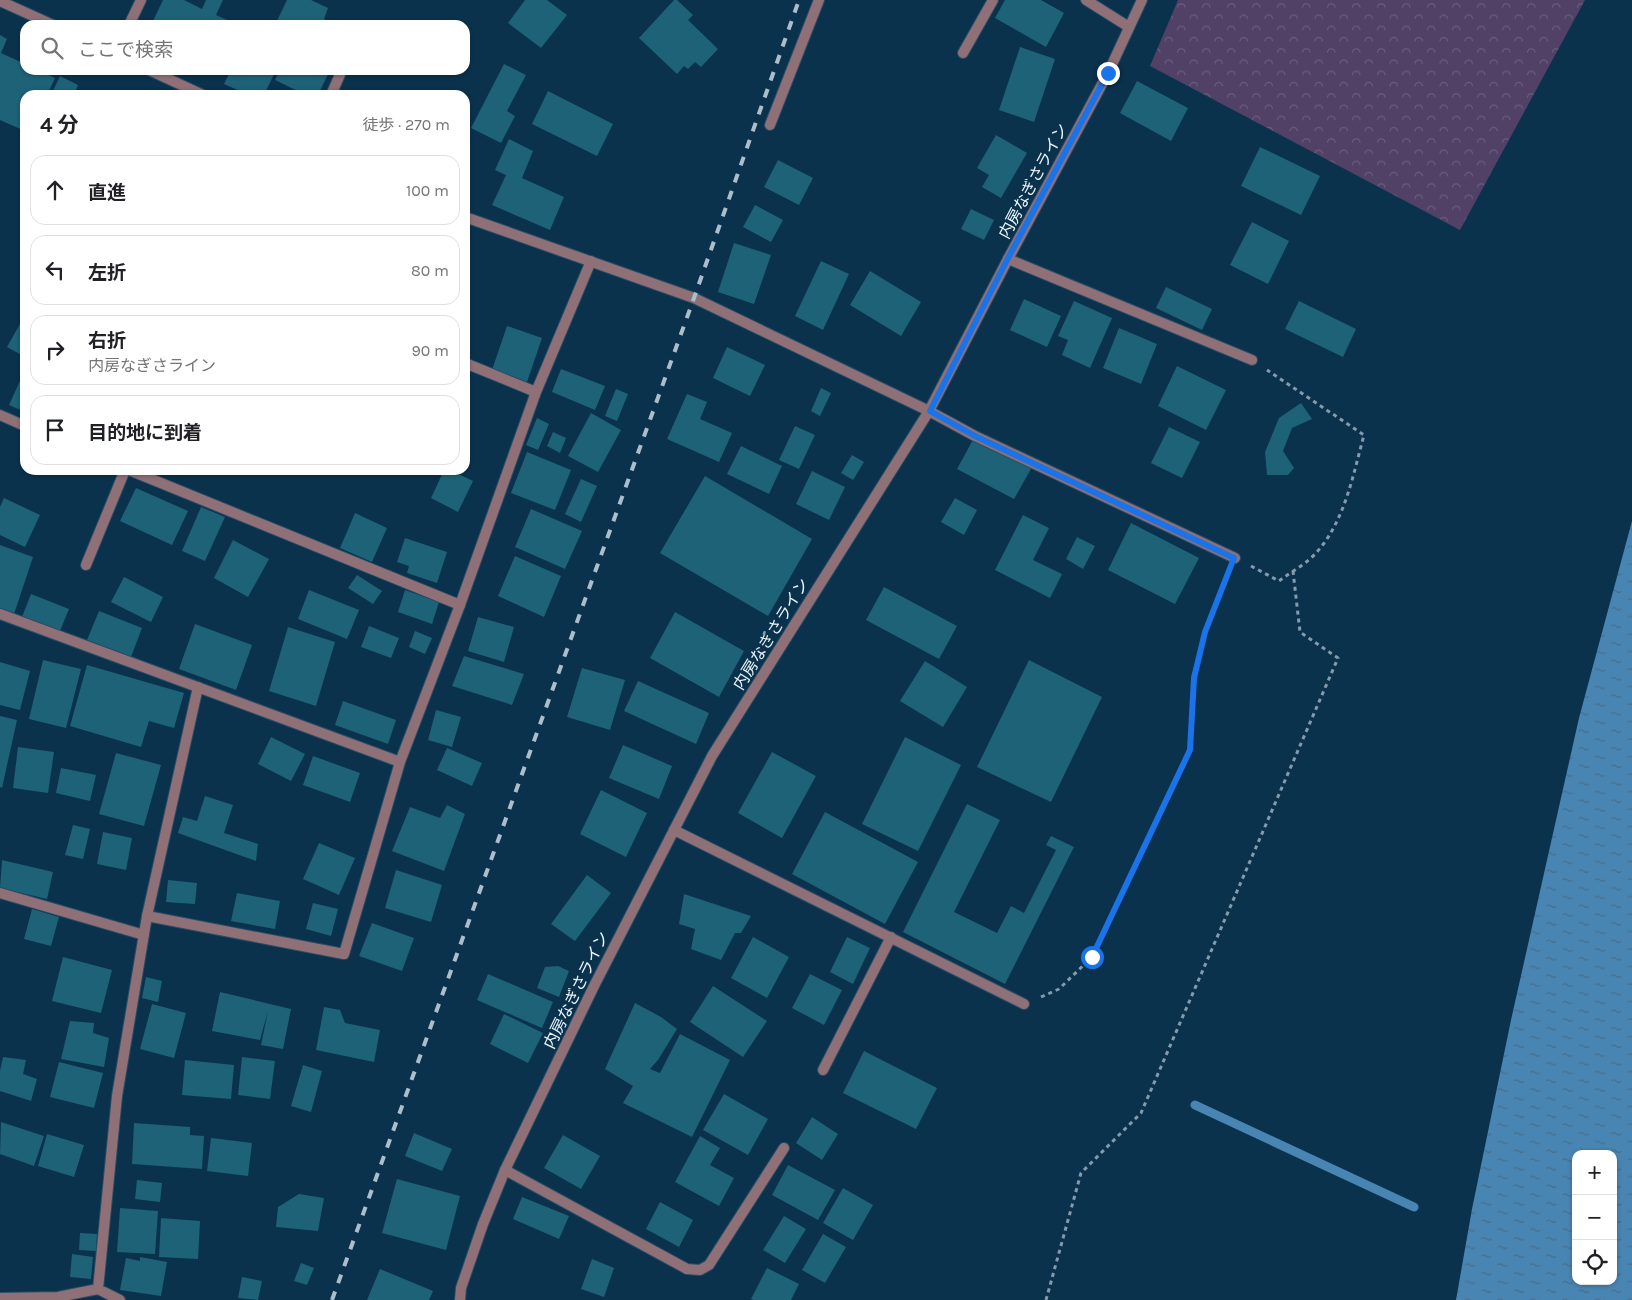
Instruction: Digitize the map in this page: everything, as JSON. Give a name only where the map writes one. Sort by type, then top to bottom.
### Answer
[{"type":"street","points":[[131,20],[141,0]]},
{"type":"street","points":[[770,125],[818,0]]},
{"type":"street","points":[[963,53],[993,0]]},
{"type":"street","points":[[1086,0],[1129,27]]},
{"type":"street","name":"内房なぎさライン","points":[[460,1300],[462,1288],[483,1224],[505,1170],[594,986],[712,756],[930,411],[1008,258],[1108,73],[1142,0]]},
{"type":"street","points":[[0,1],[41,20]]},
{"type":"street","points":[[160,75],[192,90]]},
{"type":"street","points":[[333,90],[340,75]]},
{"type":"street","points":[[470,218],[694,298],[930,411],[975,436],[1234,558]]},
{"type":"street","points":[[1008,258],[1252,360]]},
{"type":"street","points":[[148,916],[344,954],[400,762],[460,605],[536,392],[591,261]]},
{"type":"street","points":[[470,365],[536,392]]},
{"type":"street","points":[[0,415],[20,424]]},
{"type":"street","points":[[86,565],[123,475]]},
{"type":"street","points":[[141,475],[460,605]]},
{"type":"street","points":[[0,614],[400,762]]},
{"type":"street","points":[[98,1289],[117,1096],[144,935],[198,687]]},
{"type":"street","points":[[674,830],[1024,1004]]},
{"type":"street","points":[[0,893],[144,935]]},
{"type":"street","points":[[823,1070],[891,937]]},
{"type":"street","points":[[505,1170],[688,1269],[700,1270],[709,1265],[784,1148]]},
{"type":"street","points":[[0,1298],[58,1297],[98,1289],[120,1300]]},
{"type":"path","points":[[1024,1004],[1059,989],[1092,957],[1190,750],[1194,678],[1205,632],[1234,558],[1279,581],[1315,554],[1328,538],[1345,504],[1364,435],[1252,360]]},
{"type":"path","points":[[1046,1300],[1081,1173],[1141,1113],[1338,658],[1300,632],[1293,571]]},
{"type":"green space","points":[[1178,0],[1585,0],[1460,230],[1150,66]]},
{"type":"water","points":[[1632,521],[1632,1300],[1456,1300],[1472,1209],[1511,1020],[1579,718]]},
{"type":"building","points":[[163,0],[184,0],[202,9],[206,0],[223,0],[216,15],[227,20],[153,20]]},
{"type":"building","points":[[287,0],[311,0],[328,8],[324,19],[326,20],[277,20]]},
{"type":"building","points":[[525,0],[547,0],[567,15],[541,48],[508,23]]},
{"type":"building","points":[[674,0],[677,0],[693,15],[688,20],[718,49],[701,67],[695,62],[688,69],[684,66],[677,74],[639,38]]},
{"type":"building","points":[[1005,0],[1041,0],[1064,13],[1046,47],[995,18]]},
{"type":"building","points":[[0,35],[7,39],[1,53],[20,62],[20,75],[49,75],[55,78],[49,90],[20,90],[20,129],[0,120]]},
{"type":"building","points":[[1020,47],[1055,59],[1034,122],[999,110]]},
{"type":"building","points":[[504,64],[526,75],[507,111],[515,116],[501,143],[471,128]]},
{"type":"building","points":[[228,75],[274,75],[266,90],[238,90],[224,84]]},
{"type":"building","points":[[278,75],[328,75],[320,90],[296,90],[275,80]]},
{"type":"building","points":[[60,76],[78,85],[76,90],[53,90]]},
{"type":"building","points":[[1137,81],[1188,108],[1171,141],[1120,113]]},
{"type":"building","points":[[548,91],[613,124],[597,156],[532,124]]},
{"type":"building","points":[[996,135],[1027,153],[1001,198],[982,187],[989,175],[977,168]]},
{"type":"building","points":[[509,139],[533,151],[522,178],[564,197],[550,230],[492,205],[506,175],[495,170]]},
{"type":"building","points":[[1260,147],[1320,176],[1301,215],[1241,186]]},
{"type":"building","points":[[778,160],[813,178],[799,205],[764,187]]},
{"type":"building","points":[[755,205],[783,220],[771,242],[743,227]]},
{"type":"building","points":[[971,209],[994,220],[984,240],[961,229]]},
{"type":"building","points":[[1252,222],[1289,241],[1268,284],[1230,265]]},
{"type":"building","points":[[734,243],[771,255],[754,304],[718,292]]},
{"type":"building","points":[[821,261],[849,274],[823,330],[795,316]]},
{"type":"building","points":[[870,271],[921,302],[901,336],[850,305]]},
{"type":"building","points":[[1166,287],[1212,309],[1202,330],[1156,308]]},
{"type":"building","points":[[1024,299],[1061,316],[1047,347],[1010,330]]},
{"type":"building","points":[[1074,301],[1112,318],[1090,368],[1062,355],[1068,340],[1058,336]]},
{"type":"building","points":[[1299,301],[1356,329],[1343,357],[1285,329]]},
{"type":"building","points":[[20,324],[20,354],[7,347]]},
{"type":"building","points":[[507,326],[542,338],[527,382],[492,370]]},
{"type":"building","points":[[1119,328],[1157,344],[1141,384],[1103,368]]},
{"type":"building","points":[[727,347],[765,365],[750,396],[713,378]]},
{"type":"building","points":[[1177,366],[1226,390],[1206,430],[1158,406]]},
{"type":"building","points":[[561,369],[605,386],[595,410],[552,392]]},
{"type":"building","points":[[20,381],[20,410],[9,405]]},
{"type":"building","points":[[821,388],[831,393],[820,416],[811,411]]},
{"type":"building","points":[[616,389],[628,394],[617,421],[605,416]]},
{"type":"building","points":[[687,394],[707,402],[700,419],[732,433],[719,462],[667,439]]},
{"type":"building","points":[[1301,403],[1312,419],[1292,428],[1283,451],[1294,468],[1288,475],[1267,475],[1265,452],[1279,418]]},
{"type":"building","points":[[591,413],[621,430],[598,472],[568,456]]},
{"type":"building","points":[[537,418],[549,424],[538,450],[526,445]]},
{"type":"building","points":[[795,426],[815,435],[799,469],[779,460]]},
{"type":"building","points":[[1169,427],[1200,442],[1182,478],[1151,463]]},
{"type":"building","points":[[553,432],[566,438],[560,453],[547,446]]},
{"type":"building","points":[[975,436],[1032,467],[1014,499],[957,469]]},
{"type":"building","points":[[741,446],[782,466],[769,494],[727,474]]},
{"type":"building","points":[[527,452],[571,470],[555,510],[511,493]]},
{"type":"building","points":[[852,455],[864,462],[853,480],[841,473]]},
{"type":"building","points":[[812,471],[845,487],[829,520],[796,504]]},
{"type":"building","points":[[442,475],[460,475],[473,481],[458,512],[431,498]]},
{"type":"building","points":[[705,476],[812,539],[768,616],[660,553]]},
{"type":"building","points":[[581,479],[597,486],[581,522],[565,514]]},
{"type":"building","points":[[136,488],[188,511],[172,545],[120,521]]},
{"type":"building","points":[[4,498],[40,515],[25,547],[0,535],[0,507]]},
{"type":"building","points":[[955,498],[977,510],[964,535],[941,522]]},
{"type":"building","points":[[201,507],[225,517],[205,561],[182,551]]},
{"type":"building","points":[[531,509],[582,531],[565,569],[515,547]]},
{"type":"building","points":[[355,513],[387,528],[372,562],[340,548]]},
{"type":"building","points":[[1023,515],[1049,528],[1033,560],[1062,574],[1050,598],[995,570]]},
{"type":"building","points":[[1131,523],[1199,558],[1175,604],[1108,570]]},
{"type":"building","points":[[1077,537],[1095,546],[1083,569],[1066,559]]},
{"type":"building","points":[[405,538],[447,552],[437,583],[407,573],[409,566],[397,562]]},
{"type":"building","points":[[233,540],[269,559],[248,597],[214,578]]},
{"type":"building","points":[[0,545],[33,557],[14,614],[0,609]]},
{"type":"building","points":[[515,556],[561,576],[544,617],[498,596]]},
{"type":"building","points":[[357,575],[382,591],[373,604],[348,588]]},
{"type":"building","points":[[124,577],[163,597],[151,622],[111,602]]},
{"type":"building","points":[[884,587],[957,626],[939,659],[866,620]]},
{"type":"building","points":[[309,590],[359,610],[347,639],[298,619]]},
{"type":"building","points":[[405,590],[439,602],[432,624],[398,612]]},
{"type":"building","points":[[31,594],[69,609],[60,631],[22,617]]},
{"type":"building","points":[[99,611],[142,628],[131,657],[87,640]]},
{"type":"building","points":[[675,612],[744,651],[719,697],[650,658]]},
{"type":"building","points":[[478,617],[514,627],[504,662],[468,651]]},
{"type":"building","points":[[195,624],[252,645],[236,690],[179,669]]},
{"type":"building","points":[[369,626],[399,638],[391,658],[361,647]]},
{"type":"building","points":[[288,627],[335,642],[316,706],[269,691]]},
{"type":"building","points":[[415,631],[432,638],[425,654],[409,647]]},
{"type":"building","points":[[464,656],[524,674],[512,705],[452,686]]},
{"type":"building","points":[[43,660],[81,669],[66,728],[29,719]]},
{"type":"building","points":[[1029,660],[1102,697],[1051,802],[977,767]]},
{"type":"building","points":[[925,661],[967,687],[943,727],[900,701]]},
{"type":"building","points":[[0,662],[30,671],[20,710],[0,705]]},
{"type":"building","points":[[87,665],[184,693],[174,728],[149,721],[141,747],[70,726]]},
{"type":"building","points":[[582,668],[625,680],[610,730],[567,717]]},
{"type":"building","points":[[638,681],[709,713],[696,744],[624,711]]},
{"type":"building","points":[[343,701],[396,720],[388,744],[335,725]]},
{"type":"building","points":[[436,710],[461,717],[452,747],[428,740]]},
{"type":"building","points":[[0,716],[17,720],[2,788],[0,787]]},
{"type":"building","points":[[271,737],[305,754],[291,781],[258,764]]},
{"type":"building","points":[[905,737],[961,765],[918,851],[862,824]]},
{"type":"building","points":[[623,745],[672,766],[659,799],[609,778]]},
{"type":"building","points":[[18,747],[54,752],[48,793],[13,788]]},
{"type":"building","points":[[447,748],[482,763],[472,786],[437,770]]},
{"type":"building","points":[[772,752],[816,776],[782,838],[738,813]]},
{"type":"building","points":[[116,753],[161,765],[144,826],[99,814]]},
{"type":"building","points":[[313,756],[360,773],[350,802],[303,785]]},
{"type":"building","points":[[61,768],[96,775],[90,801],[56,793]]},
{"type":"building","points":[[601,790],[647,813],[626,857],[580,834]]},
{"type":"building","points":[[205,796],[233,805],[224,833],[258,844],[256,861],[178,833],[183,817],[197,821]]},
{"type":"building","points":[[967,804],[1000,820],[954,912],[997,933],[1011,906],[1024,913],[1056,850],[1046,845],[1051,836],[1074,847],[1005,984],[903,932]]},
{"type":"building","points":[[447,805],[465,814],[444,871],[392,851],[410,807],[440,818]]},
{"type":"building","points":[[825,812],[918,862],[885,924],[792,874]]},
{"type":"building","points":[[73,825],[90,829],[83,859],[65,855]]},
{"type":"building","points":[[103,832],[132,838],[126,870],[97,864]]},
{"type":"building","points":[[319,843],[355,858],[339,895],[303,879]]},
{"type":"building","points":[[2,860],[53,872],[47,899],[0,888]]},
{"type":"building","points":[[396,870],[442,885],[431,922],[385,908]]},
{"type":"building","points":[[587,875],[611,893],[575,941],[551,924]]},
{"type":"building","points":[[168,880],[197,883],[195,904],[166,902]]},
{"type":"building","points":[[237,893],[280,901],[275,929],[231,921]]},
{"type":"building","points":[[684,894],[751,916],[741,933],[735,933],[721,960],[691,949],[695,929],[679,924]]},
{"type":"building","points":[[313,903],[338,909],[331,936],[306,929]]},
{"type":"building","points":[[32,909],[59,917],[51,946],[24,939]]},
{"type":"building","points":[[372,923],[414,938],[402,971],[359,956]]},
{"type":"building","points":[[753,937],[789,957],[767,998],[731,978]]},
{"type":"building","points":[[847,937],[870,948],[853,984],[830,972]]},
{"type":"building","points":[[63,957],[112,970],[101,1013],[52,1001]]},
{"type":"building","points":[[558,966],[569,971],[559,997],[537,988],[545,967]]},
{"type":"building","points":[[488,974],[553,1002],[542,1028],[477,1000]]},
{"type":"building","points":[[810,974],[842,990],[824,1025],[792,1008]]},
{"type":"building","points":[[146,977],[162,981],[158,1002],[142,998]]},
{"type":"building","points":[[713,986],[767,1021],[743,1057],[690,1022]]},
{"type":"building","points":[[220,992],[291,1009],[283,1049],[261,1045],[268,1011],[260,1040],[212,1031]]},
{"type":"building","points":[[635,1003],[661,1017],[677,1029],[658,1060],[650,1069],[660,1073],[680,1034],[730,1060],[692,1137],[623,1103],[633,1086],[605,1069]]},
{"type":"building","points":[[152,1004],[186,1013],[174,1058],[140,1049]]},
{"type":"building","points":[[324,1007],[340,1010],[345,1023],[380,1030],[374,1062],[316,1050]]},
{"type":"building","points":[[504,1014],[543,1033],[528,1063],[490,1044]]},
{"type":"building","points":[[70,1021],[94,1023],[93,1033],[109,1038],[104,1067],[61,1059]]},
{"type":"building","points":[[864,1051],[937,1088],[916,1129],[843,1093]]},
{"type":"building","points":[[3,1057],[26,1060],[23,1074],[37,1079],[31,1101],[0,1091],[0,1071]]},
{"type":"building","points":[[242,1057],[275,1061],[270,1099],[238,1095]]},
{"type":"building","points":[[185,1060],[234,1065],[231,1099],[182,1095]]},
{"type":"building","points":[[59,1062],[103,1073],[94,1108],[50,1097]]},
{"type":"building","points":[[303,1065],[322,1071],[311,1112],[291,1106]]},
{"type":"building","points":[[724,1094],[768,1119],[748,1155],[703,1130]]},
{"type":"building","points":[[812,1117],[838,1134],[822,1160],[796,1143]]},
{"type":"building","points":[[1,1122],[44,1136],[34,1166],[0,1154]]},
{"type":"building","points":[[134,1123],[190,1127],[190,1135],[204,1136],[202,1169],[132,1164]]},
{"type":"building","points":[[414,1133],[452,1149],[442,1171],[405,1156]]},
{"type":"building","points":[[47,1134],[84,1145],[74,1177],[38,1166]]},
{"type":"building","points":[[563,1135],[600,1156],[581,1189],[544,1168]]},
{"type":"building","points":[[700,1136],[720,1148],[710,1165],[734,1178],[719,1206],[675,1182]]},
{"type":"building","points":[[211,1138],[252,1143],[248,1176],[207,1171]]},
{"type":"building","points":[[788,1165],[835,1190],[818,1220],[772,1195]]},
{"type":"building","points":[[397,1179],[460,1196],[446,1250],[382,1233]]},
{"type":"building","points":[[137,1180],[162,1183],[160,1202],[135,1199]]},
{"type":"building","points":[[843,1188],[873,1205],[853,1240],[823,1223]]},
{"type":"building","points":[[299,1194],[324,1198],[318,1231],[276,1227],[278,1207]]},
{"type":"building","points":[[522,1197],[569,1216],[559,1239],[513,1219]]},
{"type":"building","points":[[660,1202],[693,1220],[679,1247],[646,1229]]},
{"type":"building","points":[[120,1208],[158,1211],[155,1254],[117,1252]]},
{"type":"building","points":[[784,1216],[806,1229],[785,1263],[763,1250]]},
{"type":"building","points":[[161,1218],[200,1221],[198,1259],[159,1257]]},
{"type":"building","points":[[80,1233],[97,1234],[96,1251],[79,1250]]},
{"type":"building","points":[[823,1234],[846,1247],[825,1283],[802,1270]]},
{"type":"building","points":[[72,1254],[93,1257],[91,1279],[70,1277]]},
{"type":"building","points":[[140,1257],[167,1262],[161,1296],[120,1290],[126,1258],[140,1261]]},
{"type":"building","points":[[592,1259],[614,1268],[604,1297],[581,1289]]},
{"type":"building","points":[[301,1263],[314,1268],[307,1285],[294,1281]]},
{"type":"building","points":[[767,1268],[799,1284],[791,1300],[751,1299]]},
{"type":"building","points":[[380,1269],[433,1291],[429,1300],[367,1300]]},
{"type":"building","points":[[242,1277],[262,1281],[258,1300],[238,1298]]},
{"type":"waterway","points":[[1195,1105],[1414,1207]]},
{"type":"railway","points":[[332,1300],[694,298],[799,0]]},
{"type":"route","points":[[1092,957],[1190,750],[1194,678],[1205,632],[1234,558],[975,436],[930,411],[1008,258],[1108,73]]}]
